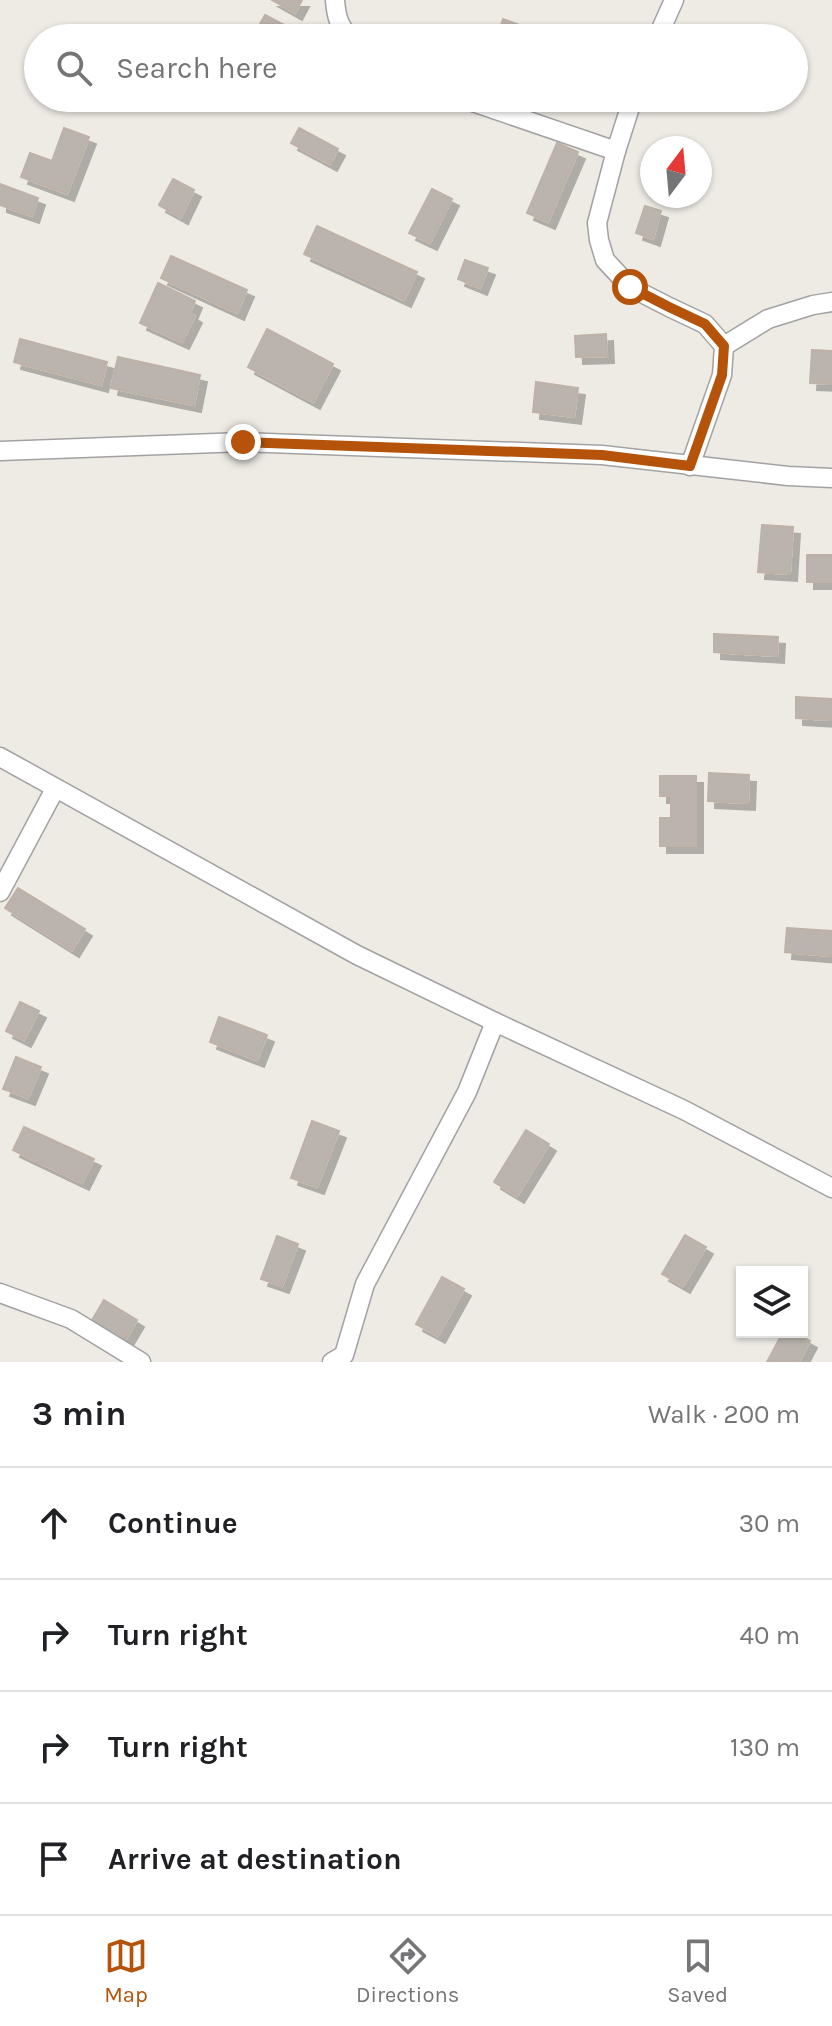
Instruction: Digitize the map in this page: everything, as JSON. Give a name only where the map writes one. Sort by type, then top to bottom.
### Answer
[{"type":"street","points":[[335,0],[340,24]]},
{"type":"street","points":[[663,24],[674,0]]},
{"type":"street","points":[[502,112],[616,151]]},
{"type":"street","points":[[629,112],[597,223],[605,260],[630,287],[705,324],[724,346],[722,375],[690,466]]},
{"type":"street","points":[[724,346],[768,319],[832,302]]},
{"type":"street","points":[[0,451],[243,442],[602,455],[832,478]]},
{"type":"street","points":[[0,757],[357,955],[684,1110],[832,1188]]},
{"type":"street","points":[[0,892],[55,789]]},
{"type":"street","points":[[363,1362],[338,1358],[365,1284],[467,1092],[495,1022]]},
{"type":"street","points":[[0,1293],[71,1319],[138,1361]]},
{"type":"building","points":[[272,0],[302,0],[295,13]]},
{"type":"building","points":[[265,15],[282,24],[260,24]]},
{"type":"building","points":[[64,128],[89,137],[67,194],[21,177],[30,153],[52,161]]},
{"type":"building","points":[[299,128],[338,149],[330,164],[291,143]]},
{"type":"building","points":[[557,143],[578,152],[548,222],[527,213]]},
{"type":"building","points":[[173,179],[194,190],[181,217],[159,205]]},
{"type":"building","points":[[0,184],[38,198],[32,216],[0,205]]},
{"type":"building","points":[[432,189],[452,199],[430,243],[409,233]]},
{"type":"building","points":[[644,208],[661,211],[653,239],[636,233]]},
{"type":"building","points":[[317,226],[417,272],[404,300],[304,254]]},
{"type":"building","points":[[171,256],[247,290],[237,313],[161,278]]},
{"type":"building","points":[[465,260],[488,268],[480,288],[458,279]]},
{"type":"building","points":[[158,283],[195,301],[190,313],[195,316],[182,342],[140,323]]},
{"type":"building","points":[[267,329],[333,364],[313,402],[248,367]]},
{"type":"building","points":[[606,334],[607,356],[576,357],[575,336]]},
{"type":"building","points":[[20,339],[107,362],[101,385],[14,362]]},
{"type":"building","points":[[812,350],[832,351],[832,384],[810,383]]},
{"type":"building","points":[[118,357],[200,375],[194,405],[111,388]]},
{"type":"building","points":[[536,382],[578,388],[574,417],[533,412]]},
{"type":"building","points":[[762,525],[793,527],[790,574],[758,572]]},
{"type":"building","points":[[807,555],[832,555],[832,582],[807,582]]},
{"type":"building","points":[[714,634],[778,637],[777,656],[714,652]]},
{"type":"building","points":[[796,697],[832,699],[832,720],[796,718]]},
{"type":"building","points":[[709,773],[749,775],[748,803],[708,801]]},
{"type":"building","points":[[660,776],[696,776],[696,846],[660,846],[660,818],[671,818],[671,796],[660,796]]},
{"type":"building","points":[[18,888],[85,929],[72,950],[5,908]]},
{"type":"building","points":[[787,928],[832,931],[832,956],[785,952]]},
{"type":"building","points":[[20,1002],[39,1011],[24,1040],[6,1031]]},
{"type":"building","points":[[219,1017],[267,1035],[257,1060],[210,1042]]},
{"type":"building","points":[[16,1057],[41,1067],[28,1098],[3,1089]]},
{"type":"building","points":[[312,1121],[339,1131],[317,1187],[291,1178]]},
{"type":"building","points":[[24,1127],[94,1159],[82,1183],[13,1150]]},
{"type":"building","points":[[526,1130],[549,1144],[517,1196],[494,1182]]},
{"type":"building","points":[[685,1235],[706,1247],[683,1286],[662,1274]]},
{"type":"building","points":[[277,1236],[298,1244],[282,1286],[261,1279]]},
{"type":"building","points":[[442,1277],[464,1289],[438,1336],[416,1324]]},
{"type":"building","points":[[104,1300],[137,1320],[124,1342],[91,1322]]},
{"type":"building","points":[[780,1338],[805,1338],[810,1341],[799,1362],[767,1362]]},
{"type":"route","points":[[243,442],[602,455],[690,466],[722,375],[724,346],[705,324],[630,287]]}]
